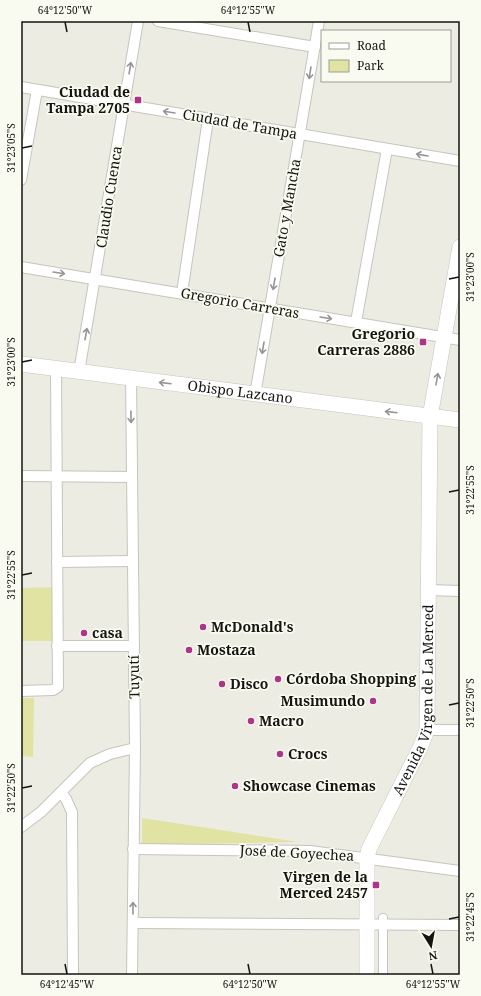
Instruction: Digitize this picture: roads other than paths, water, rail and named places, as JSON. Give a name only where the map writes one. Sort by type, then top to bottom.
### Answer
[{"type":"main road","name":"Avenida Virgen de La Merced","points":[[367,975],[367,858],[370,849],[421,746],[427,730],[430,417],[460,247]]},
{"type":"main road","name":"Obispo Lazcano","points":[[21,364],[460,420]]},
{"type":"street","name":"Claudio Cuenca","points":[[79,372],[96,279],[138,21]]},
{"type":"street","points":[[158,21],[315,47]]},
{"type":"street","name":"Gato y Mancha","points":[[255,394],[319,21]]},
{"type":"street","name":"Ciudad de Tampa","points":[[21,88],[460,161]]},
{"type":"street","points":[[21,180],[38,90]]},
{"type":"street","points":[[182,293],[208,119]]},
{"type":"street","points":[[356,322],[387,149]]},
{"type":"street","name":"Gregorio Carreras","points":[[21,267],[460,340]]},
{"type":"street","points":[[21,690],[53,690],[58,687],[56,369]]},
{"type":"street","name":"Tuyutí","points":[[131,378],[135,748],[132,975]]},
{"type":"street","points":[[21,476],[132,478]]},
{"type":"street","points":[[57,562],[133,562]]},
{"type":"street","points":[[428,590],[460,591]]},
{"type":"street","points":[[58,646],[134,646]]},
{"type":"street","points":[[427,730],[460,730]]},
{"type":"street","points":[[21,827],[41,812],[90,763],[110,754],[135,748]]},
{"type":"street","points":[[61,792],[72,812],[73,975]]},
{"type":"street","name":"José de Goyechea","points":[[134,849],[310,851],[460,871]]},
{"type":"street","points":[[133,923],[367,924],[383,921],[460,925]]},
{"type":"street","points":[[383,921],[383,975]]},
{"type":"place","name":"Ciudad de Tampa 2705","points":[[138,100]]},
{"type":"place","name":"Gregorio Carreras 2886","points":[[423,342]]},
{"type":"place","name":"McDonald's","points":[[203,627]]},
{"type":"place","name":"casa","points":[[84,633]]},
{"type":"place","name":"Mostaza","points":[[189,650]]},
{"type":"place","name":"Córdoba Shopping","points":[[278,679]]},
{"type":"place","name":"Disco","points":[[222,684]]},
{"type":"place","name":"Musimundo","points":[[373,701]]},
{"type":"place","name":"Macro","points":[[251,721]]},
{"type":"place","name":"Crocs","points":[[280,754]]},
{"type":"place","name":"Showcase Cinemas","points":[[235,786]]},
{"type":"place","name":"Virgen de la Merced 2457","points":[[376,885]]}]
